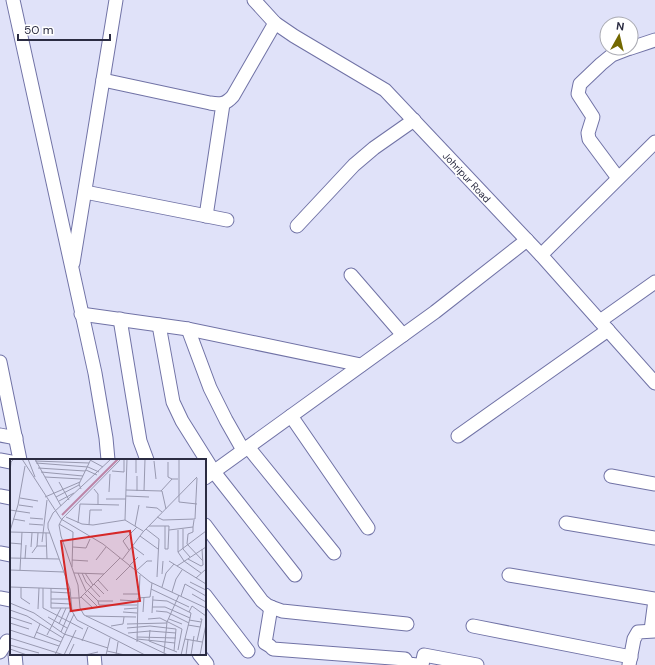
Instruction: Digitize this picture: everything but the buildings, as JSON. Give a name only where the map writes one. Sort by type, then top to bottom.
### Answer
[{"type":"street","points":[[13,0],[71,270],[95,373],[106,438],[108,459]]},
{"type":"street","points":[[71,270],[116,0]]},
{"type":"street","name":"Johripur Road","points":[[254,0],[275,23],[294,36],[385,90],[541,255],[655,383]]},
{"type":"street","points":[[103,80],[210,103],[223,104],[229,101],[233,96],[275,23]]},
{"type":"street","points":[[639,45],[655,40]]},
{"type":"street","points":[[611,56],[580,84],[578,94],[594,117],[588,134],[588,140],[618,178]]},
{"type":"street","points":[[206,216],[223,104]]},
{"type":"street","points":[[297,226],[354,165],[374,148],[414,120]]},
{"type":"street","points":[[541,255],[655,142]]},
{"type":"street","points":[[84,192],[227,220]]},
{"type":"street","points":[[295,575],[210,475],[403,334],[527,240]]},
{"type":"street","points":[[351,275],[403,334]]},
{"type":"street","points":[[458,436],[604,325],[655,282]]},
{"type":"street","points":[[81,314],[188,329],[361,365]]},
{"type":"street","points":[[120,320],[140,441],[147,459]]},
{"type":"street","points":[[159,325],[173,402],[202,459]]},
{"type":"street","points":[[188,329],[210,388],[226,420],[246,449],[334,553]]},
{"type":"street","points":[[0,362],[20,459]]},
{"type":"street","points":[[291,416],[368,528]]},
{"type":"street","points":[[0,434],[16,438]]},
{"type":"street","points":[[0,460],[10,462]]},
{"type":"street","points":[[611,476],[655,484]]},
{"type":"street","points":[[0,496],[10,498]]},
{"type":"street","points":[[566,523],[655,538]]},
{"type":"street","points":[[206,526],[262,601],[271,607],[282,611],[407,624]]},
{"type":"street","points":[[0,553],[10,554]]},
{"type":"street","points":[[473,626],[630,661],[634,638],[638,632],[653,631],[655,599],[509,575]]},
{"type":"street","points":[[206,596],[248,652]]},
{"type":"street","points":[[0,598],[10,600]]},
{"type":"street","points":[[271,607],[265,643],[273,649],[405,659],[408,664],[417,665]]},
{"type":"street","points":[[15,655],[16,665]]},
{"type":"street","points":[[94,655],[95,665]]},
{"type":"street","points":[[200,655],[207,664]]},
{"type":"street","points":[[422,665],[424,656],[477,665]]}]
